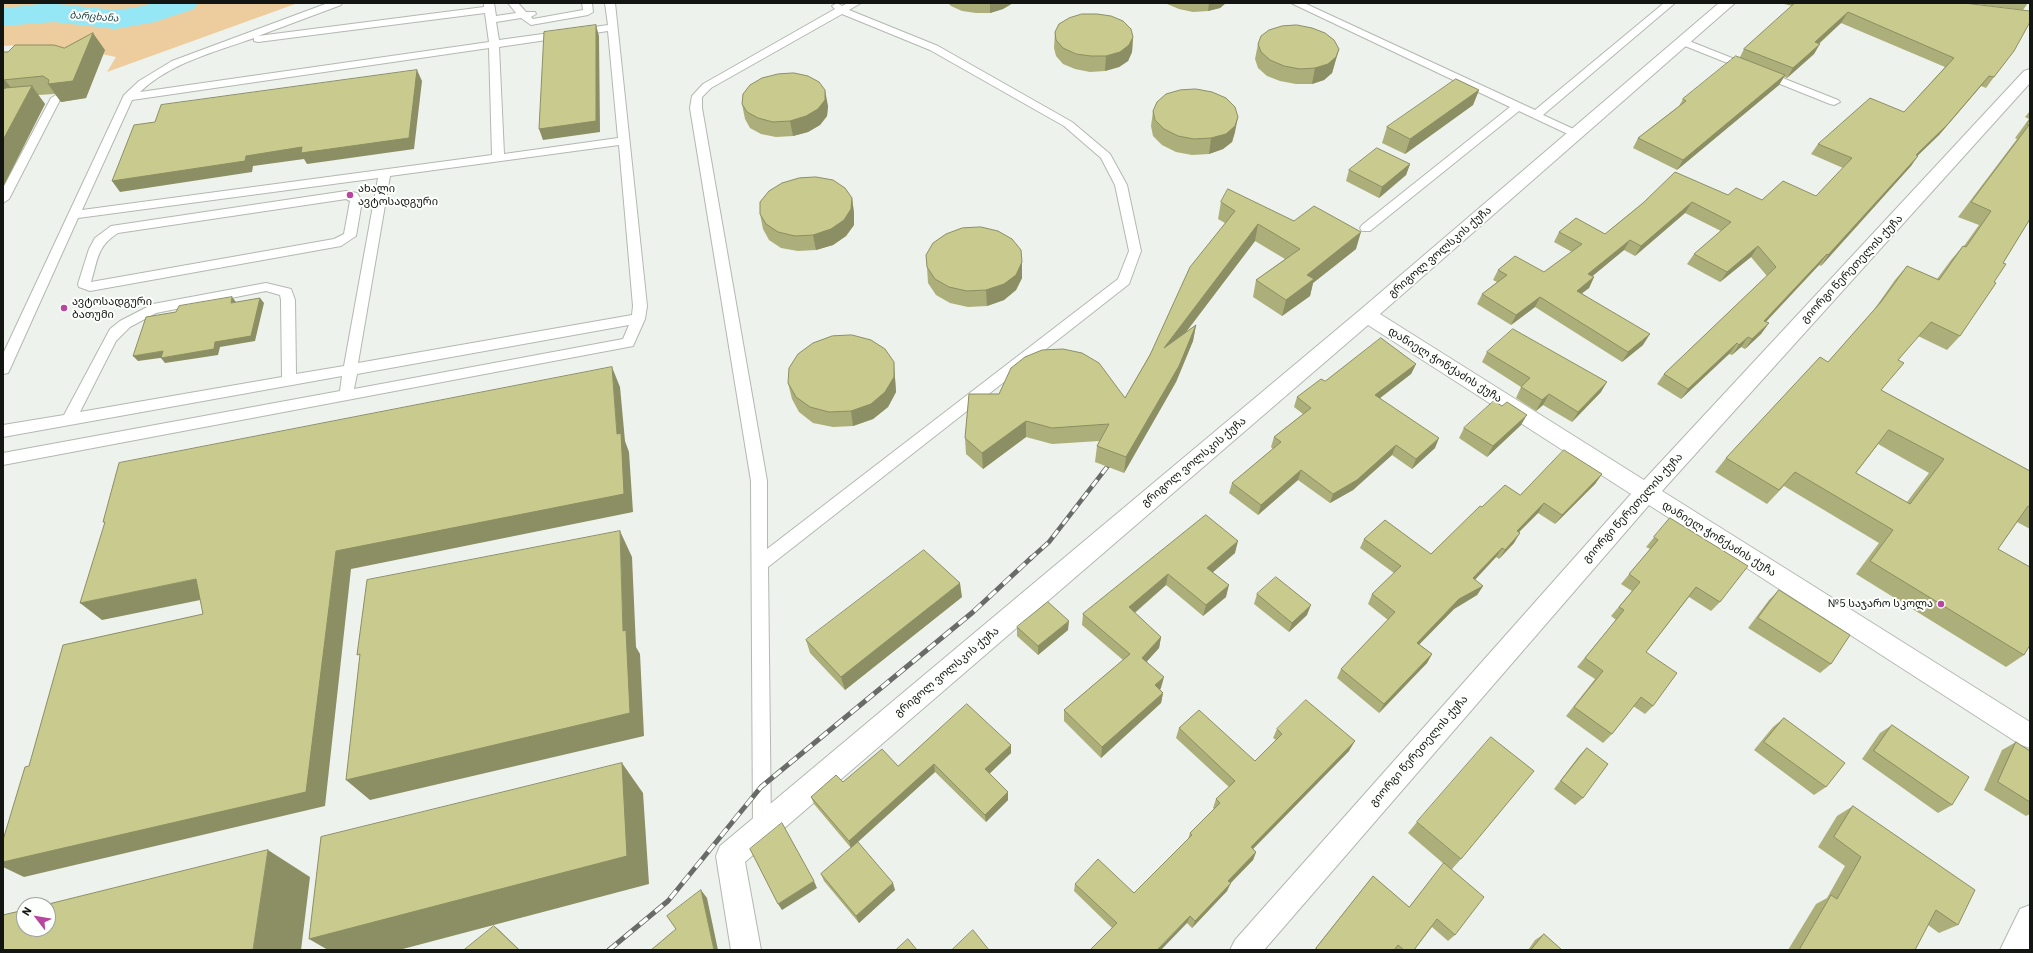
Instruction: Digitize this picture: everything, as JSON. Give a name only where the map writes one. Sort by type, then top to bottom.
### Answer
[{"type":"street","name":"გრიგოლ ვოლსკის ქუჩა","points":[[746,950],[730,856],[1367,316],[1728,3]]},
{"type":"street","name":"გიორგი წერეთელის ქუჩა","points":[[1245,950],[1646,493],[2030,74]]},
{"type":"street","name":"დანიელ ჭონქაძის ქუჩა","points":[[1367,316],[2030,736]]},
{"type":"street","points":[[2015,950],[2030,919]]},
{"type":"lane","points":[[3,369],[128,97],[143,83],[176,63],[337,3]]},
{"type":"lane","points":[[491,20],[523,15],[587,4],[588,12],[531,22],[523,15],[514,3]]},
{"type":"lane","points":[[3,459],[628,343],[638,319],[640,306],[610,3]]},
{"type":"lane","points":[[762,828],[760,481],[696,108],[697,96],[707,86],[837,6],[856,3]]},
{"type":"lane","points":[[1296,3],[1576,134]]},
{"type":"lane","points":[[1536,115],[1670,3]]},
{"type":"lane","points":[[234,42],[489,6],[494,44],[498,158]]},
{"type":"lane","points":[[760,564],[1124,282],[1135,251],[1121,185],[1106,156],[1068,124],[934,48],[837,6]]},
{"type":"lane","points":[[542,26],[565,16]]},
{"type":"lane","points":[[128,97],[613,27]]},
{"type":"lane","points":[[1684,42],[1834,102]]},
{"type":"lane","points":[[3,199],[56,98],[41,99]]},
{"type":"lane","points":[[1366,228],[1517,106]]},
{"type":"lane","points":[[74,215],[624,141]]},
{"type":"lane","points":[[346,395],[385,173]]},
{"type":"lane","points":[[346,195],[353,196],[356,201],[350,236],[337,243],[90,286],[84,284],[95,249],[101,238],[115,230],[164,221],[346,195]]},
{"type":"lane","points":[[164,202],[164,221]]},
{"type":"lane","points":[[69,419],[110,339],[115,332],[125,324],[153,309],[266,287],[286,292],[288,300],[290,380]]},
{"type":"lane","points":[[3,431],[638,319]]},
{"type":"shaded area","points":[[3,3],[298,3],[107,72],[116,57],[60,48],[3,46]]},
{"type":"building","points":[[1795,3],[1964,3],[2030,11],[2030,22],[2014,51],[1994,77],[1989,76],[1947,125],[1916,155],[1918,156],[1828,255],[1827,254],[1764,321],[1769,323],[1752,339],[1748,337],[1739,345],[1737,343],[1688,389],[1664,374],[1776,267],[1758,246],[1727,272],[1694,254],[1731,222],[1692,202],[1641,246],[1630,240],[1588,274],[1594,277],[1577,291],[1650,334],[1628,352],[1540,297],[1516,315],[1482,294],[1507,275],[1498,270],[1515,256],[1544,272],[1582,244],[1559,232],[1576,218],[1605,234],[1643,203],[1675,172],[1728,195],[1736,188],[1762,200],[1783,181],[1816,196],[1852,158],[1818,144],[1870,98],[1904,112],[1954,58],[1848,12],[1815,42],[1820,44],[1793,68],[1744,49]]},
{"type":"building","points":[[1082,14],[1111,16],[1123,21],[1131,29],[1133,37],[1129,45],[1120,52],[1106,56],[1076,54],[1063,48],[1056,40],[1055,32],[1059,24],[1069,18]]},
{"type":"building","points":[[596,25],[596,121],[539,129],[544,32]]},
{"type":"building","points":[[1297,25],[1312,28],[1325,33],[1334,40],[1339,49],[1336,57],[1328,64],[1315,68],[1300,69],[1284,66],[1270,60],[1261,52],[1258,44],[1261,36],[1269,30],[1282,26]]},
{"type":"building","points":[[93,33],[73,81],[48,84],[49,80],[43,76],[3,80],[3,52],[8,52],[15,45],[54,45],[64,48]]},
{"type":"building","points":[[1736,56],[1785,75],[1683,160],[1638,138],[1686,101],[1683,99]]},
{"type":"building","points":[[417,70],[409,138],[301,153],[302,147],[246,156],[245,161],[112,181],[134,125],[155,122],[161,105]]},
{"type":"building","points":[[794,73],[808,76],[819,82],[825,90],[825,100],[818,109],[806,116],[790,121],[773,122],[758,118],[747,112],[742,104],[743,94],[750,85],[762,78],[778,74]]},
{"type":"building","points":[[1456,79],[1479,90],[1410,139],[1387,127]]},
{"type":"building","points":[[32,86],[3,140],[3,89]]},
{"type":"building","points":[[1196,89],[1212,92],[1226,98],[1235,107],[1238,117],[1235,126],[1226,134],[1211,138],[1194,139],[1178,136],[1164,129],[1155,120],[1153,111],[1157,102],[1166,94],[1180,90]]},
{"type":"building","points":[[2030,120],[2030,219],[2003,263],[2006,264],[1994,282],[1996,283],[1960,336],[1931,322],[1898,360],[1904,363],[1881,390],[2030,471],[2030,507],[2028,506],[1998,549],[2030,567],[2030,645],[2024,655],[1870,561],[1893,530],[1795,472],[1779,490],[1726,458],[1820,357],[1828,362],[1881,302],[1907,266],[1939,280],[1963,246],[1966,247],[1991,211],[1971,202],[2029,125],[2027,124]],"holes":[[[1889,430],[1944,459],[1910,504],[1856,473]]]},
{"type":"building","points":[[1377,148],[1410,164],[1382,187],[1349,170]]},
{"type":"building","points":[[816,177],[833,180],[845,188],[852,198],[851,209],[844,220],[831,229],[813,235],[795,236],[778,232],[766,224],[760,214],[760,202],[769,191],[782,183],[799,178]]},
{"type":"building","points":[[1228,189],[1294,221],[1314,206],[1361,232],[1307,275],[1314,279],[1286,300],[1256,280],[1300,249],[1258,224],[1164,348],[1196,325],[1179,366],[1126,457],[1097,446],[1109,424],[1052,428],[1026,421],[982,453],[965,438],[969,394],[999,394],[1011,368],[1025,357],[1042,350],[1063,349],[1082,353],[1099,363],[1125,398],[1150,355],[1190,267],[1235,211],[1221,202]]},
{"type":"building","points":[[981,227],[998,231],[1012,239],[1021,250],[1022,262],[1016,275],[1004,284],[986,290],[967,291],[949,287],[935,279],[927,267],[926,255],[933,243],[946,234],[962,228]]},
{"type":"building","points":[[232,297],[231,303],[260,298],[251,336],[215,342],[214,349],[161,358],[163,351],[133,356],[146,317],[176,312],[179,306]]},
{"type":"building","points":[[1513,329],[1607,382],[1578,412],[1549,394],[1542,400],[1521,387],[1530,378],[1487,352]]},
{"type":"building","points":[[852,335],[871,340],[885,349],[894,362],[894,377],[885,392],[871,404],[851,411],[829,412],[810,407],[796,397],[788,383],[789,368],[798,354],[813,343],[832,336]]},
{"type":"building","points":[[1381,338],[1416,364],[1375,395],[1439,438],[1416,459],[1396,445],[1357,480],[1333,494],[1301,470],[1261,505],[1232,483],[1281,442],[1274,437],[1311,408],[1297,397],[1321,379],[1325,381]]},
{"type":"building","points":[[612,367],[617,434],[621,433],[624,494],[336,551],[306,792],[3,862],[3,840],[25,767],[29,766],[63,645],[203,614],[196,579],[80,603],[105,522],[103,522],[119,463]]},
{"type":"building","points":[[1494,401],[1502,406],[1507,402],[1527,415],[1493,446],[1464,428]]},
{"type":"building","points":[[1564,450],[1602,474],[1562,515],[1544,503],[1517,531],[1520,533],[1505,550],[1502,548],[1473,578],[1483,586],[1459,599],[1417,643],[1432,654],[1384,704],[1341,669],[1395,612],[1372,594],[1401,566],[1364,539],[1385,520],[1431,554],[1480,506],[1482,507],[1505,485],[1520,495]]},
{"type":"building","points":[[1206,515],[1238,541],[1207,568],[1229,585],[1206,605],[1168,574],[1129,607],[1161,637],[1142,658],[1164,677],[1155,685],[1163,693],[1102,747],[1064,710],[1130,654],[1083,614]]},
{"type":"building","points":[[1670,518],[1748,566],[1720,602],[1696,587],[1646,652],[1677,673],[1653,706],[1641,697],[1612,734],[1574,707],[1603,671],[1585,658],[1624,610],[1619,607],[1640,582],[1629,574],[1658,540],[1654,537]]},
{"type":"building","points":[[620,531],[623,631],[626,630],[630,713],[346,780],[360,654],[357,655],[367,580]]},
{"type":"building","points":[[924,550],[960,583],[841,677],[806,640]]},
{"type":"building","points":[[1276,577],[1311,605],[1292,623],[1257,594]]},
{"type":"building","points":[[1779,590],[1850,635],[1831,664],[1758,618]]},
{"type":"building","points":[[1048,602],[1069,621],[1038,646],[1017,627]]},
{"type":"building","points":[[1306,700],[1355,741],[1251,847],[1256,852],[1228,881],[1231,883],[1195,921],[1190,916],[1157,950],[1090,950],[1117,923],[1075,884],[1098,859],[1134,893],[1192,835],[1190,833],[1220,803],[1216,799],[1235,781],[1179,728],[1199,710],[1255,761],[1282,734],[1277,729]]},
{"type":"building","points":[[967,704],[1011,745],[985,769],[1008,792],[985,815],[934,764],[849,841],[811,797],[836,775],[843,782],[882,749],[898,766]]},
{"type":"building","points":[[1784,718],[1845,763],[1826,787],[1764,742]]},
{"type":"building","points":[[1892,725],[1969,777],[1952,805],[1874,751]]},
{"type":"building","points":[[1491,737],[1534,771],[1461,859],[1417,822]]},
{"type":"building","points":[[2016,742],[2030,751],[2030,802],[1998,782]]},
{"type":"building","points":[[1587,748],[1608,764],[1583,798],[1561,781]]},
{"type":"building","points":[[622,763],[627,856],[309,939],[321,837]]},
{"type":"building","points":[[1853,806],[1975,890],[1958,925],[1936,910],[1915,950],[1799,950],[1831,895],[1837,899],[1861,857],[1834,837]]},
{"type":"building","points":[[782,823],[814,881],[778,904],[750,849]]},
{"type":"building","points":[[858,842],[893,883],[856,916],[821,874]]},
{"type":"building","points":[[268,850],[253,950],[3,950],[3,915],[16,912],[16,937],[56,937],[56,902]]},
{"type":"building","points":[[1444,863],[1484,897],[1455,935],[1437,919],[1414,950],[1404,950],[1398,945],[1394,950],[1318,950],[1316,948],[1373,876],[1409,907]]},
{"type":"building","points":[[701,890],[714,950],[651,950],[676,929],[667,916]]},
{"type":"building","points":[[494,926],[519,950],[464,950]]},
{"type":"building","points":[[973,930],[989,950],[952,950]]},
{"type":"building","points":[[1544,934],[1562,950],[1531,950]]},
{"type":"building","points":[[908,939],[917,950],[896,950]]},
{"type":"waterway","name":"ბარცხანა","points":[[3,17],[54,13],[115,20],[144,16],[183,3]]},
{"type":"railway","points":[[1030,559],[1049,542],[1114,458]]},
{"type":"railway","points":[[609,950],[668,901],[761,787],[973,612],[1031,558]]},
{"type":"place","name":"ახალი ავტოსადგური","points":[[350,195]]},
{"type":"place","name":"ავტოსადგური ბათუმი","points":[[64,308]]},
{"type":"place","name":"№5 საჯარო სკოლა","points":[[1941,604]]}]
